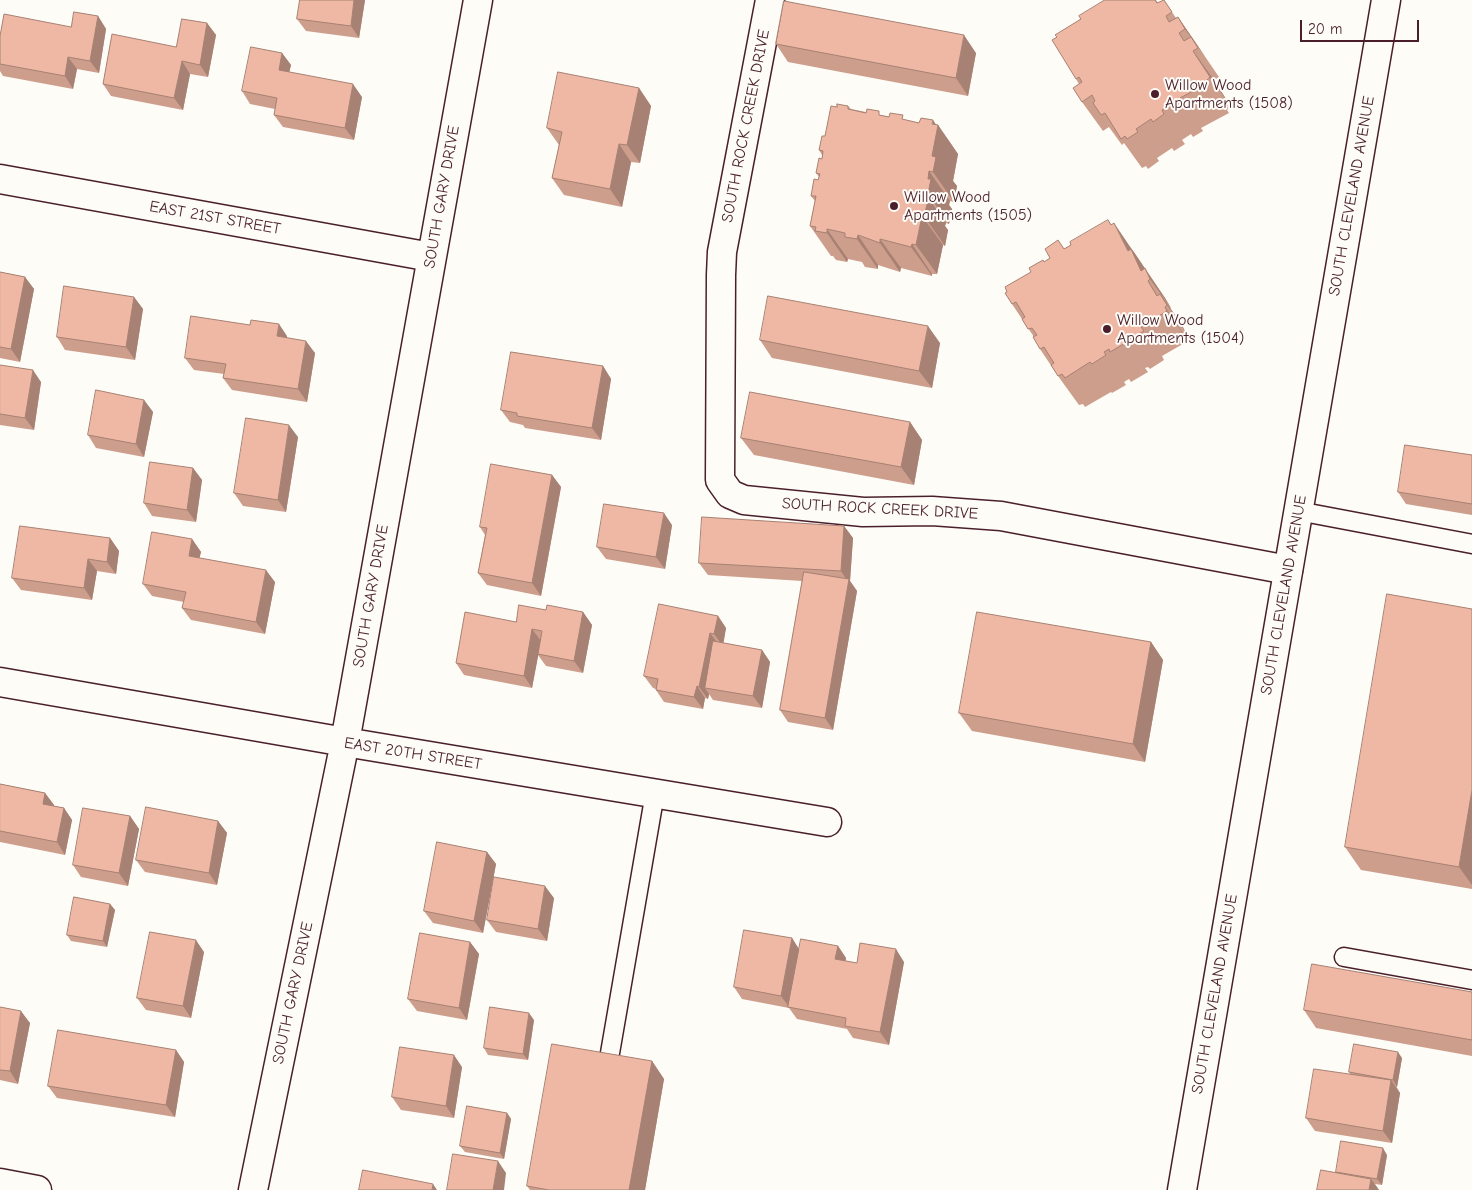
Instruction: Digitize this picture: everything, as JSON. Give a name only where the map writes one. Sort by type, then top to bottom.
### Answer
[{"type":"street","name":"SOUTH GARY DRIVE","points":[[253,1190],[345,742],[478,0]]},
{"type":"street","name":"SOUTH ROCK CREEK DRIVE","points":[[770,0],[722,252],[720,480],[730,494],[744,500],[854,511],[932,511],[1001,516],[1288,570]]},
{"type":"street","name":"SOUTH CLEVELAND AVENUE","points":[[1182,1190],[1386,0]]},
{"type":"street","name":"EAST 21ST STREET","points":[[0,179],[431,257]]},
{"type":"street","name":"EAST 20TH STREET","points":[[0,682],[345,742],[827,822]]},
{"type":"street","points":[[0,1184],[37,1190]]},
{"type":"lane","points":[[1298,511],[1472,544]]},
{"type":"lane","points":[[610,1053],[655,794]]},
{"type":"lane","points":[[1344,957],[1472,980]]},
{"type":"building","points":[[300,0],[354,0],[351,26],[297,19]]},
{"type":"building","name":"Willow Wood Apartments (1508)","points":[[1105,0],[1155,0],[1157,3],[1164,0],[1172,12],[1166,16],[1169,22],[1178,17],[1185,29],[1179,33],[1184,41],[1191,37],[1198,48],[1193,51],[1210,77],[1206,81],[1208,83],[1180,98],[1182,101],[1172,108],[1170,105],[1162,110],[1164,114],[1153,122],[1151,119],[1136,129],[1138,132],[1127,139],[1125,136],[1121,139],[1105,113],[1101,115],[1093,103],[1095,101],[1092,95],[1082,102],[1073,88],[1082,82],[1079,77],[1076,79],[1052,40],[1057,37],[1055,35],[1081,19],[1079,16]]},
{"type":"building","points":[[784,1],[964,35],[956,78],[776,44]]},
{"type":"building","points":[[74,12],[98,16],[90,61],[68,57],[65,76],[0,64],[0,36],[4,14],[71,27]]},
{"type":"building","points":[[182,19],[207,23],[200,65],[182,61],[174,98],[103,84],[112,34],[176,47]]},
{"type":"building","points":[[251,47],[282,53],[279,70],[353,84],[345,128],[274,115],[277,98],[242,91]]},
{"type":"building","points":[[558,72],[639,88],[627,145],[619,144],[610,189],[552,178],[562,132],[547,128]]},
{"type":"building","name":"Willow Wood Apartments (1505)","points":[[837,104],[848,106],[848,109],[866,113],[867,109],[879,111],[879,115],[889,117],[890,113],[903,115],[902,119],[919,123],[921,118],[933,120],[932,124],[938,125],[932,156],[936,157],[933,172],[929,171],[928,179],[931,179],[928,194],[925,193],[923,200],[928,201],[924,216],[922,216],[916,245],[912,244],[911,247],[880,239],[880,243],[858,235],[857,239],[845,237],[845,233],[827,229],[827,233],[815,231],[816,227],[810,226],[816,196],[811,196],[814,179],[818,180],[820,174],[816,173],[819,158],[822,159],[823,151],[819,150],[822,136],[825,136],[831,106],[837,107]]},
{"type":"building","name":"Willow Wood Apartments (1504)","points":[[1108,220],[1111,225],[1114,223],[1128,251],[1131,249],[1141,271],[1145,268],[1150,279],[1148,281],[1157,296],[1160,294],[1167,305],[1165,307],[1167,311],[1141,327],[1144,331],[1129,339],[1128,337],[1125,339],[1127,342],[1110,352],[1109,349],[1104,352],[1106,355],[1092,364],[1090,362],[1065,378],[1062,374],[1058,376],[1051,365],[1054,363],[1044,347],[1040,349],[1033,337],[1037,335],[1032,328],[1028,329],[1022,319],[1025,317],[1016,302],[1012,304],[1005,293],[1007,292],[1005,287],[1031,272],[1029,268],[1050,258],[1045,249],[1058,240],[1064,249],[1071,245],[1070,242]]},
{"type":"building","points":[[0,272],[25,277],[11,349],[0,347]]},
{"type":"building","points":[[64,286],[134,297],[126,347],[57,337]]},
{"type":"building","points":[[768,296],[928,326],[919,371],[760,340]]},
{"type":"building","points":[[191,316],[250,325],[251,320],[279,324],[277,336],[306,341],[298,389],[223,378],[226,364],[185,358]]},
{"type":"building","points":[[511,352],[603,366],[592,428],[517,416],[517,413],[501,410]]},
{"type":"building","points":[[0,365],[33,370],[25,418],[0,414]]},
{"type":"building","points":[[96,390],[144,400],[136,444],[88,435]]},
{"type":"building","points":[[750,392],[910,422],[901,467],[741,438]]},
{"type":"building","points":[[246,418],[289,425],[278,500],[234,493]]},
{"type":"building","points":[[1405,445],[1472,455],[1472,504],[1398,492]]},
{"type":"building","points":[[150,462],[193,468],[187,510],[144,503]]},
{"type":"building","points":[[491,464],[552,475],[532,583],[478,573],[487,528],[480,527]]},
{"type":"building","points":[[604,504],[664,513],[656,557],[597,547]]},
{"type":"building","points":[[702,517],[844,526],[841,571],[699,563]]},
{"type":"building","points":[[20,526],[110,538],[107,562],[88,559],[84,588],[12,578]]},
{"type":"building","points":[[152,532],[192,539],[189,556],[266,570],[256,622],[182,608],[186,592],[143,584]]},
{"type":"building","points":[[804,572],[849,579],[825,718],[780,710]]},
{"type":"building","points":[[1387,594],[1472,609],[1472,790],[1459,867],[1345,847]]},
{"type":"building","points":[[659,604],[718,616],[714,634],[710,633],[699,687],[697,686],[694,697],[656,690],[658,679],[644,676]]},
{"type":"building","points":[[519,605],[546,610],[547,605],[583,612],[574,661],[538,654],[542,631],[532,629],[524,676],[456,663],[465,612],[516,622]]},
{"type":"building","points":[[977,612],[1151,642],[1133,744],[959,713]]},
{"type":"building","points":[[713,641],[762,650],[753,696],[705,688]]},
{"type":"building","points":[[0,784],[45,793],[43,804],[64,808],[57,842],[0,831]]},
{"type":"building","points":[[146,807],[218,821],[209,873],[136,860]]},
{"type":"building","points":[[83,808],[130,816],[119,873],[73,865]]},
{"type":"building","points":[[437,842],[487,852],[474,921],[424,911]]},
{"type":"building","points":[[494,877],[545,886],[538,929],[487,920]]},
{"type":"building","points":[[74,897],[110,904],[103,941],[67,935]]},
{"type":"building","points":[[744,930],[792,938],[781,996],[734,987]]},
{"type":"building","points":[[150,932],[196,940],[183,1006],[137,998]]},
{"type":"building","points":[[420,933],[470,942],[459,1008],[408,999]]},
{"type":"building","points":[[801,939],[838,946],[835,959],[857,963],[860,943],[896,949],[880,1032],[845,1026],[846,1018],[788,1007]]},
{"type":"building","points":[[1312,964],[1472,992],[1472,1040],[1304,1010]]},
{"type":"building","points":[[0,1007],[21,1011],[10,1071],[0,1070]]},
{"type":"building","points":[[490,1007],[529,1013],[523,1054],[484,1048]]},
{"type":"building","points":[[58,1030],[176,1050],[166,1105],[48,1086]]},
{"type":"building","points":[[552,1044],[652,1061],[629,1190],[549,1190],[527,1186]]},
{"type":"building","points":[[1354,1044],[1398,1052],[1393,1080],[1349,1072]]},
{"type":"building","points":[[400,1047],[454,1055],[446,1106],[392,1097]]},
{"type":"building","points":[[1314,1069],[1391,1080],[1383,1131],[1306,1118]]},
{"type":"building","points":[[467,1106],[507,1113],[500,1153],[460,1146]]},
{"type":"building","points":[[1341,1141],[1383,1148],[1377,1179],[1336,1172]]},
{"type":"building","points":[[453,1154],[498,1161],[493,1190],[447,1190]]},
{"type":"building","points":[[363,1170],[433,1184],[432,1190],[359,1190]]},
{"type":"building","points":[[1321,1170],[1371,1179],[1369,1190],[1317,1190]]},
{"type":"place","name":"Willow Wood Apartments (1508)","points":[[1155,94]]},
{"type":"place","name":"Willow Wood Apartments (1505)","points":[[894,206]]},
{"type":"place","name":"Willow Wood Apartments (1504)","points":[[1107,329]]}]
